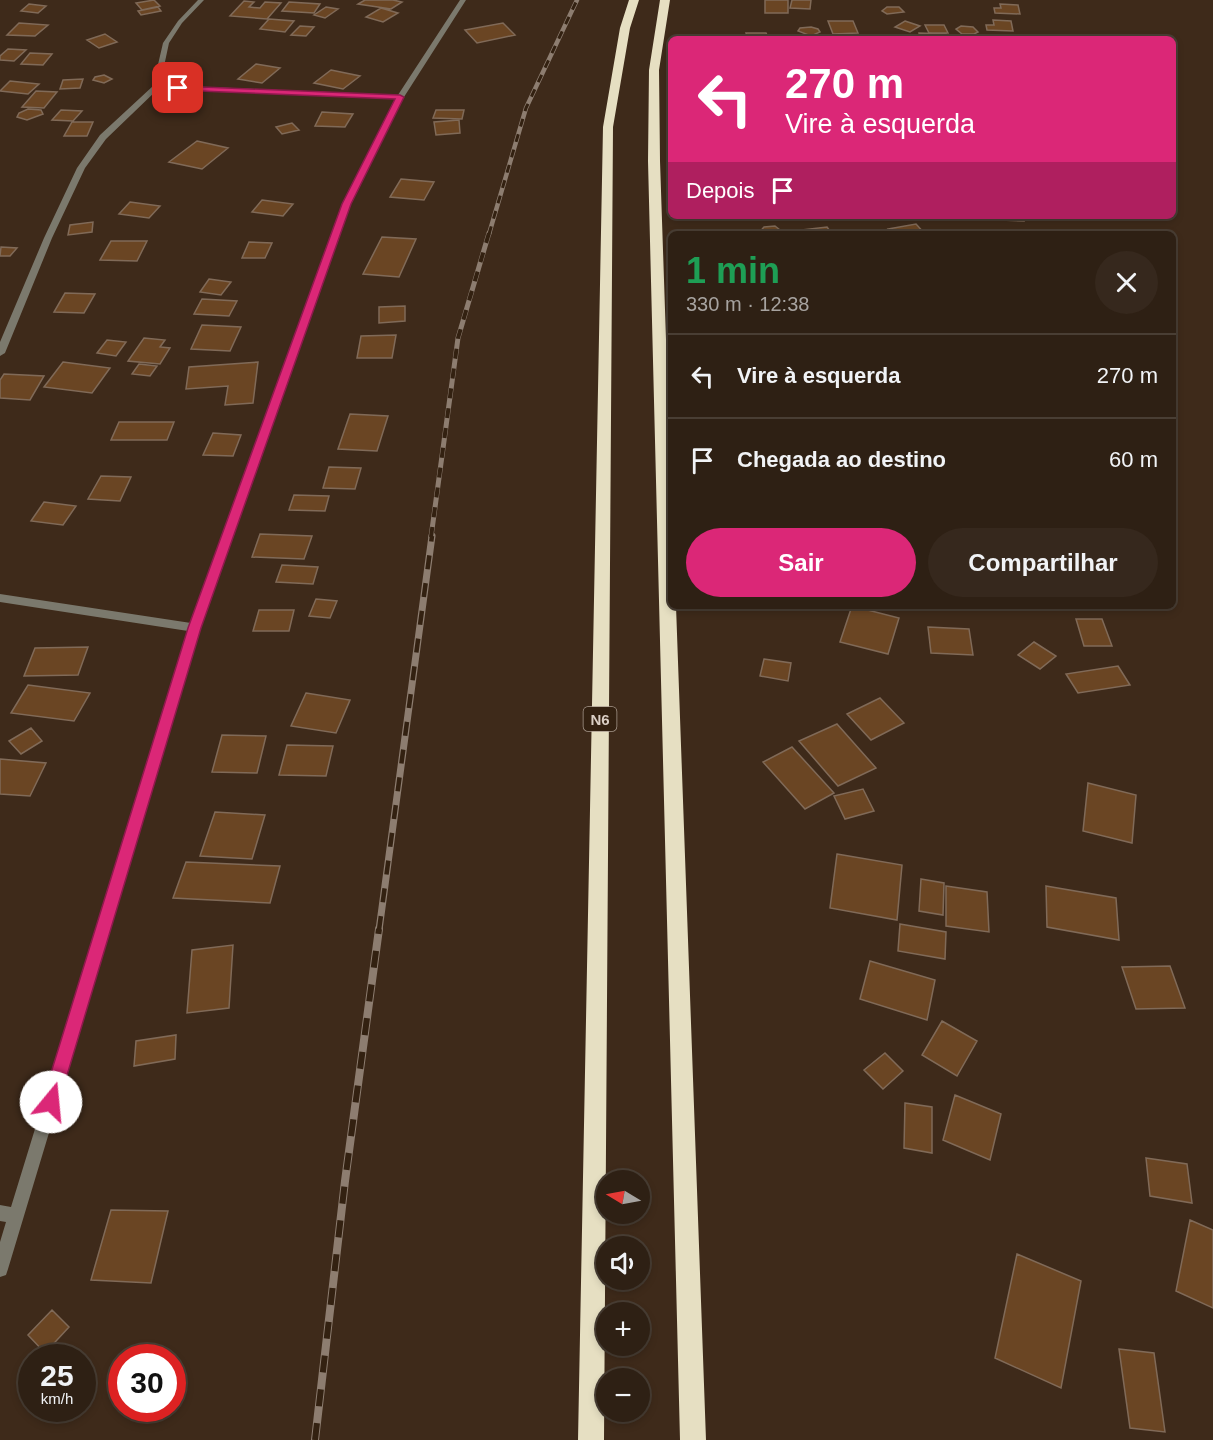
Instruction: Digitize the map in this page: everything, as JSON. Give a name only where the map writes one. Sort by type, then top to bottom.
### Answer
[{"type":"highway","name":"N6","points":[[591,1440],[608,127],[626,28],[634,0]]},
{"type":"highway","points":[[665,0],[654,70],[654,161],[693,1440]]},
{"type":"street","points":[[0,353],[48,238],[81,168],[103,138],[156,87],[166,43],[180,22],[201,0]]},
{"type":"street","points":[[0,1269],[8,1215],[195,628],[347,204],[400,97],[462,0]]},
{"type":"street","points":[[156,87],[400,97]]},
{"type":"street","points":[[0,598],[195,628]]},
{"type":"building","points":[[154,0],[160,6],[142,10],[136,3]]},
{"type":"building","points":[[365,0],[402,2],[391,9],[358,4]]},
{"type":"building","points":[[765,0],[788,0],[788,13],[765,13]]},
{"type":"building","points":[[792,0],[811,0],[810,9],[790,8]]},
{"type":"building","points":[[244,1],[254,2],[249,7],[260,8],[265,2],[281,3],[267,19],[230,16]]},
{"type":"building","points":[[289,2],[320,4],[314,13],[282,11]]},
{"type":"building","points":[[29,4],[46,6],[38,13],[21,11]]},
{"type":"building","points":[[1000,4],[1018,5],[1020,14],[995,13],[994,8],[1001,8]]},
{"type":"building","points":[[158,7],[161,11],[141,15],[138,11]]},
{"type":"building","points":[[326,7],[338,9],[325,18],[314,15]]},
{"type":"building","points":[[887,7],[899,7],[904,12],[887,14],[882,11]]},
{"type":"building","points":[[381,8],[398,13],[383,22],[366,17]]},
{"type":"building","points":[[269,19],[294,21],[285,32],[260,29]]},
{"type":"building","points":[[993,20],[1011,21],[1013,31],[987,30],[986,25],[994,25]]},
{"type":"building","points":[[828,21],[853,21],[858,33],[833,34]]},
{"type":"building","points":[[905,21],[920,26],[910,32],[895,27]]},
{"type":"building","points":[[19,23],[48,25],[35,36],[7,35]]},
{"type":"building","points":[[503,23],[515,35],[477,43],[465,30]]},
{"type":"building","points":[[925,25],[944,25],[948,33],[929,33]]},
{"type":"building","points":[[300,26],[314,27],[306,36],[291,35]]},
{"type":"building","points":[[961,26],[973,27],[978,32],[962,34],[956,29]]},
{"type":"building","points":[[811,27],[820,32],[811,36],[798,31],[800,28]]},
{"type":"building","points":[[746,33],[766,33],[768,36],[747,36]]},
{"type":"building","points":[[919,33],[946,34],[946,36],[920,36]]},
{"type":"building","points":[[105,34],[117,42],[99,48],[87,40]]},
{"type":"building","points":[[8,49],[26,50],[14,61],[0,60],[0,56]]},
{"type":"building","points":[[30,53],[52,54],[43,65],[21,64]]},
{"type":"building","points":[[256,64],[280,68],[262,83],[238,79]]},
{"type":"building","points":[[331,70],[360,76],[343,89],[314,83]]},
{"type":"building","points":[[104,75],[112,79],[104,83],[93,80],[95,77]]},
{"type":"building","points":[[83,79],[80,88],[60,89],[63,80]]},
{"type":"building","points":[[10,81],[39,84],[28,94],[0,91]]},
{"type":"building","points":[[36,91],[57,92],[44,108],[22,107]]},
{"type":"building","points":[[169,98],[198,100],[190,110],[161,108]]},
{"type":"building","points":[[28,109],[41,110],[43,114],[27,120],[17,117],[19,113]]},
{"type":"building","points":[[61,110],[82,111],[73,121],[52,120]]},
{"type":"building","points":[[436,110],[464,110],[462,119],[433,118]]},
{"type":"building","points":[[322,112],[353,114],[345,127],[315,126]]},
{"type":"building","points":[[459,120],[460,133],[436,135],[434,122]]},
{"type":"building","points":[[72,122],[93,122],[87,136],[64,136]]},
{"type":"building","points":[[292,123],[299,130],[282,134],[276,127]]},
{"type":"building","points":[[197,141],[228,148],[202,169],[169,162]]},
{"type":"building","points":[[401,179],[434,182],[424,200],[390,197]]},
{"type":"building","points":[[262,200],[293,204],[283,216],[252,212]]},
{"type":"building","points":[[130,202],[160,206],[149,218],[119,214]]},
{"type":"building","points":[[1024,219],[1024,221],[1001,220]]},
{"type":"building","points":[[93,222],[92,232],[68,235],[70,225]]},
{"type":"building","points":[[916,224],[922,231],[890,231],[888,229]]},
{"type":"building","points":[[775,226],[781,231],[761,231],[764,227]]},
{"type":"building","points":[[827,227],[830,231],[792,231]]},
{"type":"building","points":[[382,237],[416,239],[399,277],[363,274]]},
{"type":"building","points":[[111,241],[147,241],[137,261],[100,260]]},
{"type":"building","points":[[249,242],[272,243],[265,258],[242,258]]},
{"type":"building","points":[[1,247],[17,248],[10,256],[0,256]]},
{"type":"building","points":[[209,279],[231,282],[221,295],[200,292]]},
{"type":"building","points":[[65,293],[95,294],[84,313],[54,312]]},
{"type":"building","points":[[202,299],[237,301],[229,316],[194,314]]},
{"type":"building","points":[[405,306],[405,321],[379,323],[379,307]]},
{"type":"building","points":[[202,325],[241,327],[230,351],[191,349]]},
{"type":"building","points":[[396,335],[392,358],[357,358],[361,336]]},
{"type":"building","points":[[144,338],[165,340],[160,347],[170,348],[160,364],[128,361]]},
{"type":"building","points":[[107,340],[126,342],[116,356],[97,353]]},
{"type":"building","points":[[63,362],[110,368],[92,393],[44,387]]},
{"type":"building","points":[[258,362],[253,403],[225,405],[228,386],[186,389],[189,367]]},
{"type":"building","points":[[139,364],[157,366],[150,376],[132,374]]},
{"type":"building","points":[[4,374],[44,376],[30,400],[0,398],[0,380]]},
{"type":"building","points":[[350,414],[388,416],[377,451],[338,449]]},
{"type":"building","points":[[119,422],[174,422],[167,440],[111,440]]},
{"type":"building","points":[[213,433],[241,435],[233,456],[203,455]]},
{"type":"building","points":[[329,467],[361,468],[355,489],[323,488]]},
{"type":"building","points":[[101,476],[131,477],[120,501],[88,499]]},
{"type":"building","points":[[294,495],[329,496],[325,511],[289,510]]},
{"type":"building","points":[[44,502],[76,506],[63,525],[31,521]]},
{"type":"building","points":[[260,534],[312,536],[304,559],[252,557]]},
{"type":"building","points":[[282,565],[318,567],[313,584],[276,582]]},
{"type":"building","points":[[316,599],[337,601],[330,618],[309,616]]},
{"type":"building","points":[[851,609],[864,609],[899,618],[888,654],[840,642]]},
{"type":"building","points":[[259,610],[294,610],[289,631],[253,631]]},
{"type":"building","points":[[1076,619],[1102,619],[1112,646],[1084,646]]},
{"type":"building","points":[[928,627],[969,629],[973,655],[931,653]]},
{"type":"building","points":[[1034,642],[1056,656],[1040,669],[1018,655]]},
{"type":"building","points":[[88,647],[78,675],[24,676],[35,648]]},
{"type":"building","points":[[764,659],[791,663],[788,681],[760,676]]},
{"type":"building","points":[[1118,666],[1130,685],[1078,693],[1066,674]]},
{"type":"building","points":[[28,685],[90,693],[74,721],[11,713]]},
{"type":"building","points":[[306,693],[350,700],[336,733],[291,726]]},
{"type":"building","points":[[880,698],[904,723],[871,740],[847,714]]},
{"type":"building","points":[[837,724],[876,768],[838,786],[799,741]]},
{"type":"building","points":[[31,728],[42,741],[21,754],[9,741]]},
{"type":"building","points":[[222,735],[266,736],[257,773],[212,772]]},
{"type":"building","points":[[287,745],[333,746],[326,776],[279,775]]},
{"type":"building","points":[[792,747],[834,793],[805,809],[763,762]]},
{"type":"building","points":[[0,759],[46,763],[30,796],[0,794]]},
{"type":"building","points":[[1088,783],[1136,795],[1132,843],[1083,831]]},
{"type":"building","points":[[863,789],[874,811],[845,819],[834,796]]},
{"type":"building","points":[[215,812],[265,815],[252,859],[200,856]]},
{"type":"building","points":[[837,854],[902,865],[897,920],[830,908]]},
{"type":"building","points":[[186,862],[280,866],[270,903],[173,898]]},
{"type":"building","points":[[921,879],[944,883],[943,915],[919,911]]},
{"type":"building","points":[[946,886],[987,892],[989,932],[946,926]]},
{"type":"building","points":[[1046,886],[1116,898],[1119,940],[1047,927]]},
{"type":"building","points":[[900,924],[946,932],[945,959],[898,951]]},
{"type":"building","points":[[233,945],[229,1008],[187,1013],[192,950]]},
{"type":"building","points":[[870,961],[935,980],[927,1020],[860,999]]},
{"type":"building","points":[[1170,966],[1185,1008],[1136,1009],[1122,967]]},
{"type":"building","points":[[942,1021],[977,1041],[957,1076],[922,1055]]},
{"type":"building","points":[[176,1035],[175,1059],[134,1066],[136,1041]]},
{"type":"building","points":[[885,1053],[903,1071],[883,1089],[864,1070]]},
{"type":"building","points":[[955,1095],[1001,1114],[990,1160],[943,1140]]},
{"type":"building","points":[[905,1103],[932,1107],[932,1153],[904,1148]]},
{"type":"building","points":[[1146,1158],[1187,1164],[1192,1203],[1150,1196]]},
{"type":"building","points":[[111,1210],[168,1211],[151,1283],[91,1280]]},
{"type":"building","points":[[1190,1220],[1213,1230],[1213,1308],[1176,1291]]},
{"type":"building","points":[[1017,1254],[1081,1281],[1061,1388],[995,1358]]},
{"type":"building","points":[[52,1310],[69,1327],[53,1344],[36,1344],[28,1335]]},
{"type":"building","points":[[1119,1349],[1154,1353],[1165,1432],[1130,1428]]},
{"type":"railway","points":[[489,234],[526,108],[577,0]]},
{"type":"railway","points":[[431,537],[458,338],[489,233]]},
{"type":"railway","points":[[379,930],[432,536]]},
{"type":"railway","points":[[315,1440],[345,1181],[379,929]]},
{"type":"route","points":[[51,1102],[195,628],[347,204],[400,97],[178,88]]}]
